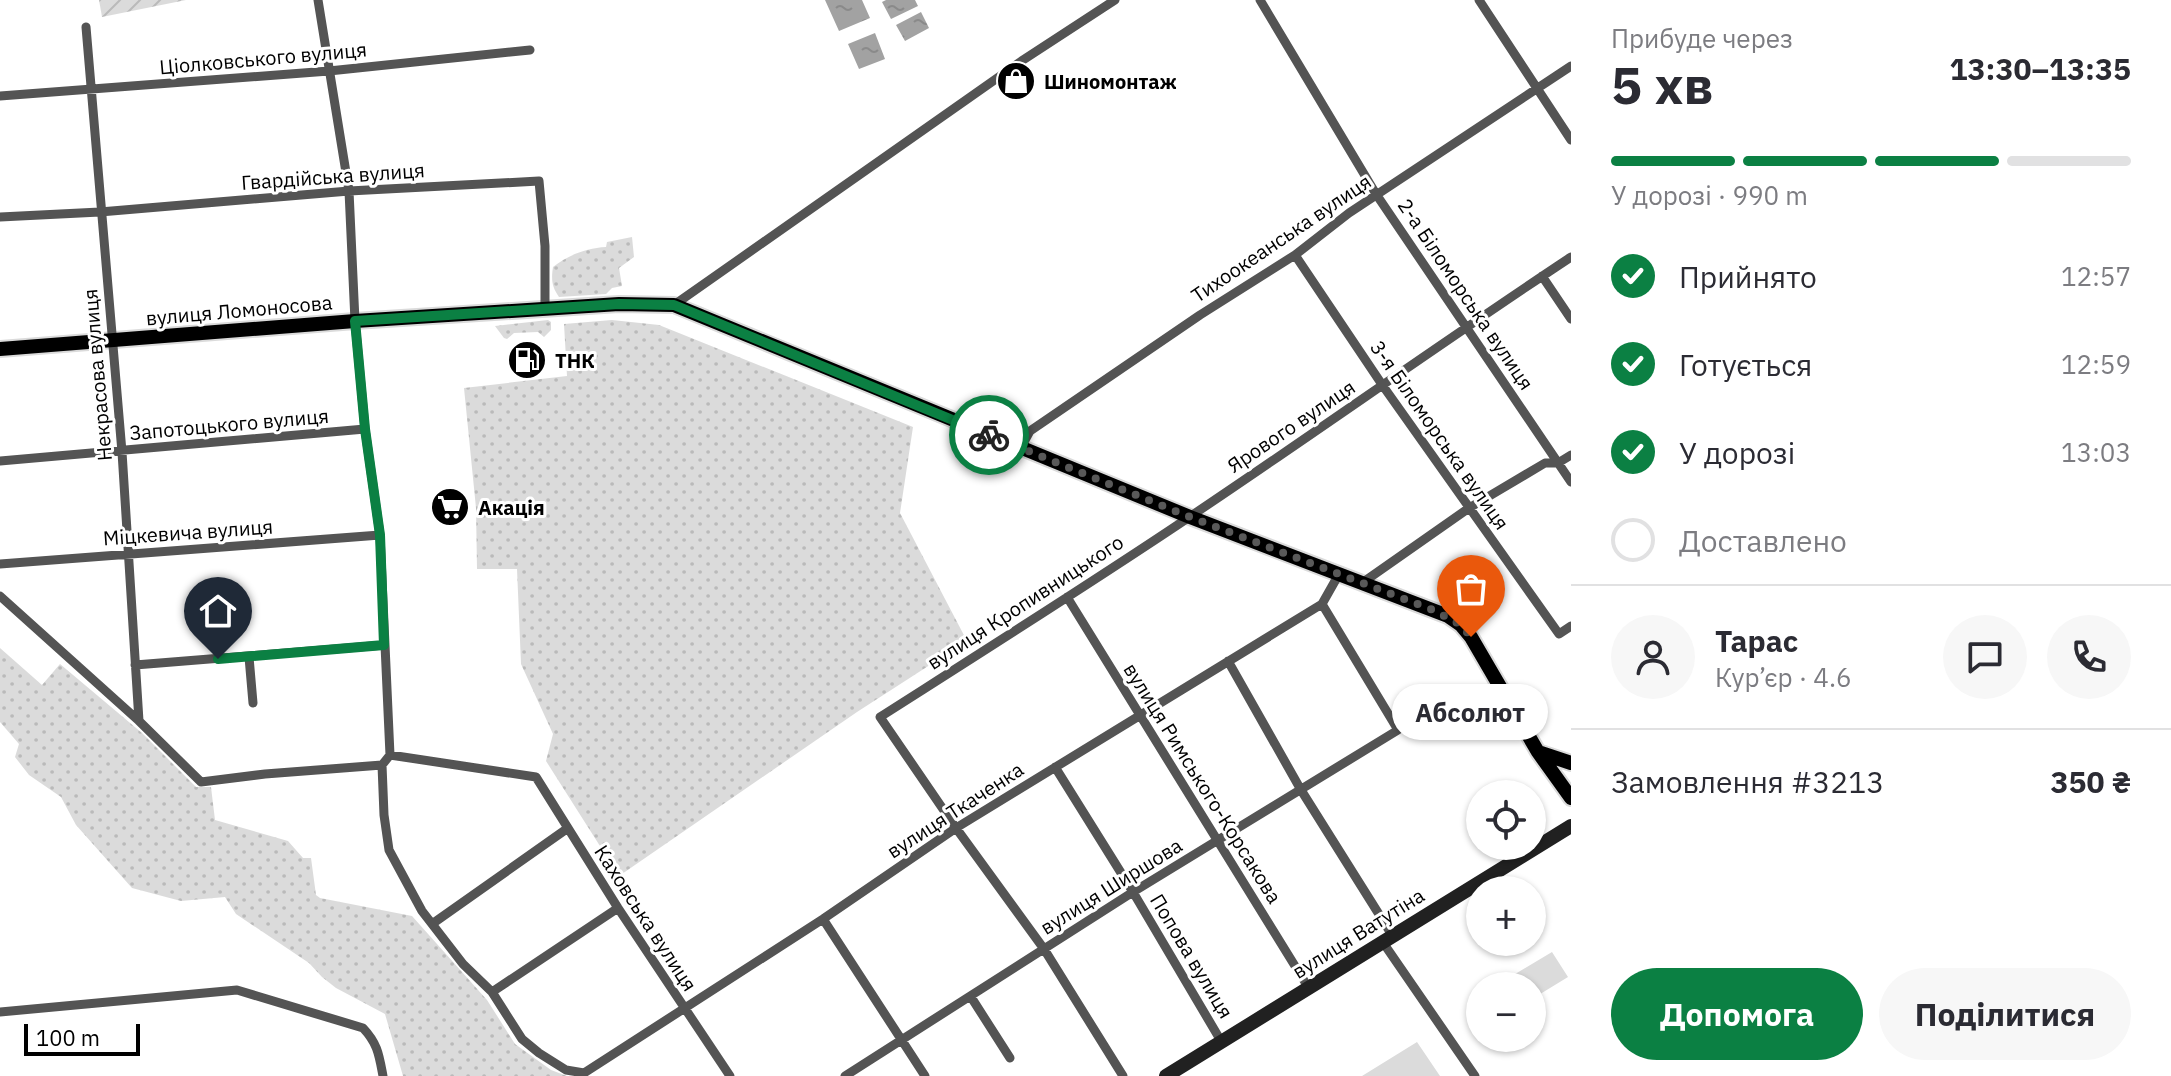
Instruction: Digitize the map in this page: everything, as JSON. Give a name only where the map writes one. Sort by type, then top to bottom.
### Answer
[{"type":"main road","name":"вулиця Ломоносова","points":[[0,349],[355,321],[619,304],[674,305],[1020,449],[1433,610],[1461,625],[1483,656],[1538,752],[1571,798]]},
{"type":"main road","points":[[1538,752],[1571,763]]},
{"type":"street","points":[[318,0],[349,191],[355,321],[365,429],[380,535],[390,755],[382,765],[389,850],[422,911],[463,964],[492,992],[522,1039],[566,1070],[585,1074]]},
{"type":"street","points":[[674,305],[1023,60],[1115,0]]},
{"type":"street","name":"2-а Біломорська вулиця","points":[[1260,0],[1376,194],[1571,482]]},
{"type":"street","points":[[1479,0],[1571,140]]},
{"type":"street","name":"Некрасова вулиця","points":[[86,27],[122,452],[139,721]]},
{"type":"street","name":"Ціолковського вулиця","points":[[0,96],[329,71],[530,50]]},
{"type":"street","name":"Тихоокеанська вулиця","points":[[1020,449],[1030,431],[1200,315],[1295,255],[1376,194],[1571,66]]},
{"type":"street","name":"Гвардійська вулиця","points":[[0,217],[100,212],[349,191],[539,181],[545,246],[545,310]]},
{"type":"street","name":"3-я Біломорська вулиця","points":[[1295,255],[1383,386],[1559,634],[1571,626]]},
{"type":"street","name":"Ярового вулиця","points":[[1190,517],[1571,257]]},
{"type":"street","points":[[1542,276],[1571,319]]},
{"type":"street","name":"Запотоцького вулиця","points":[[0,461],[365,429]]},
{"type":"street","points":[[1362,583],[1469,508],[1545,463],[1558,463],[1571,455]]},
{"type":"street","name":"вулиця Кропивницького","points":[[956,828],[880,717],[1190,517]]},
{"type":"street","name":"Міцкевича вулиця","points":[[0,564],[380,535]]},
{"type":"street","name":"вулиця Ткаченка","points":[[585,1074],[956,828],[1322,604],[1339,574]]},
{"type":"street","points":[[0,596],[139,721],[201,782],[382,765]]},
{"type":"street","name":"вулиця Римського-Корсакова","points":[[1067,597],[1308,987]]},
{"type":"street","name":"вулиця Ширшова","points":[[845,1076],[1133,892],[1398,730],[1322,604]]},
{"type":"street","points":[[135,665],[384,645]]},
{"type":"street","points":[[249,657],[253,703]]},
{"type":"street","points":[[1228,661],[1387,938],[1475,1076]]},
{"type":"street","name":"Каховська вулиця","points":[[390,755],[536,777],[618,908],[730,1076]]},
{"type":"street","name":"Попова вулиця","points":[[1055,767],[1221,1041]]},
{"type":"street","name":"вулиця Ватутіна","points":[[1166,1076],[1571,826]]},
{"type":"street","points":[[432,924],[568,828]]},
{"type":"street","points":[[956,828],[1044,949],[1123,1076]]},
{"type":"street","points":[[492,992],[618,908]]},
{"type":"street","points":[[823,919],[925,1076]]},
{"type":"street","points":[[0,1012],[237,990],[363,1028],[378,1049],[383,1076]]},
{"type":"street","points":[[971,997],[1010,1058]]},
{"type":"shaded area","points":[[99,0],[186,0],[102,17]]},
{"type":"shaded area","points":[[632,237],[634,257],[619,268],[622,286],[612,288],[606,294],[559,297],[553,283],[553,267],[578,253]]},
{"type":"shaded area","points":[[548,320],[551,330],[544,337],[538,332],[514,333],[507,339],[495,326]]},
{"type":"shaded area","points":[[612,320],[659,325],[913,427],[900,513],[967,641],[857,712],[619,876],[546,761],[553,734],[521,664],[517,569],[477,569],[476,508],[464,388],[567,376],[564,324]]},
{"type":"shaded area","points":[[0,648],[42,685],[60,664],[142,733],[196,787],[211,787],[215,820],[288,841],[303,858],[311,858],[316,895],[320,898],[412,916],[487,1000],[515,1044],[551,1070],[567,1076],[403,1076],[385,1014],[336,988],[309,963],[236,914],[225,897],[181,901],[132,888],[76,825],[61,797],[29,775],[15,757],[19,744],[0,722]]},
{"type":"shaded area","points":[[1552,952],[1568,977],[1546,990],[1546,972],[1518,972]]},
{"type":"shaded area","points":[[1417,1042],[1440,1076],[1362,1076]]},
{"type":"water","points":[[825,0],[862,0],[870,18],[839,31]]},
{"type":"water","points":[[915,0],[918,6],[891,19],[882,2]]},
{"type":"water","points":[[921,12],[929,28],[905,41],[896,25]]},
{"type":"water","points":[[875,33],[885,59],[859,69],[848,44]]},
{"type":"way so far","points":[[989,435],[1190,517],[1448,616],[1471,637]]},
{"type":"place","name":"Шиномонтаж","points":[[1016,81]]},
{"type":"place","name":"ТНК","points":[[527,360]]},
{"type":"place","name":"Акація","points":[[450,507]]},
{"type":"place","name":"Абсолют","points":[[1471,637]]},
{"type":"route","points":[[218,659],[384,645],[380,535],[365,429],[355,321],[619,304],[674,305],[989,435]]}]
